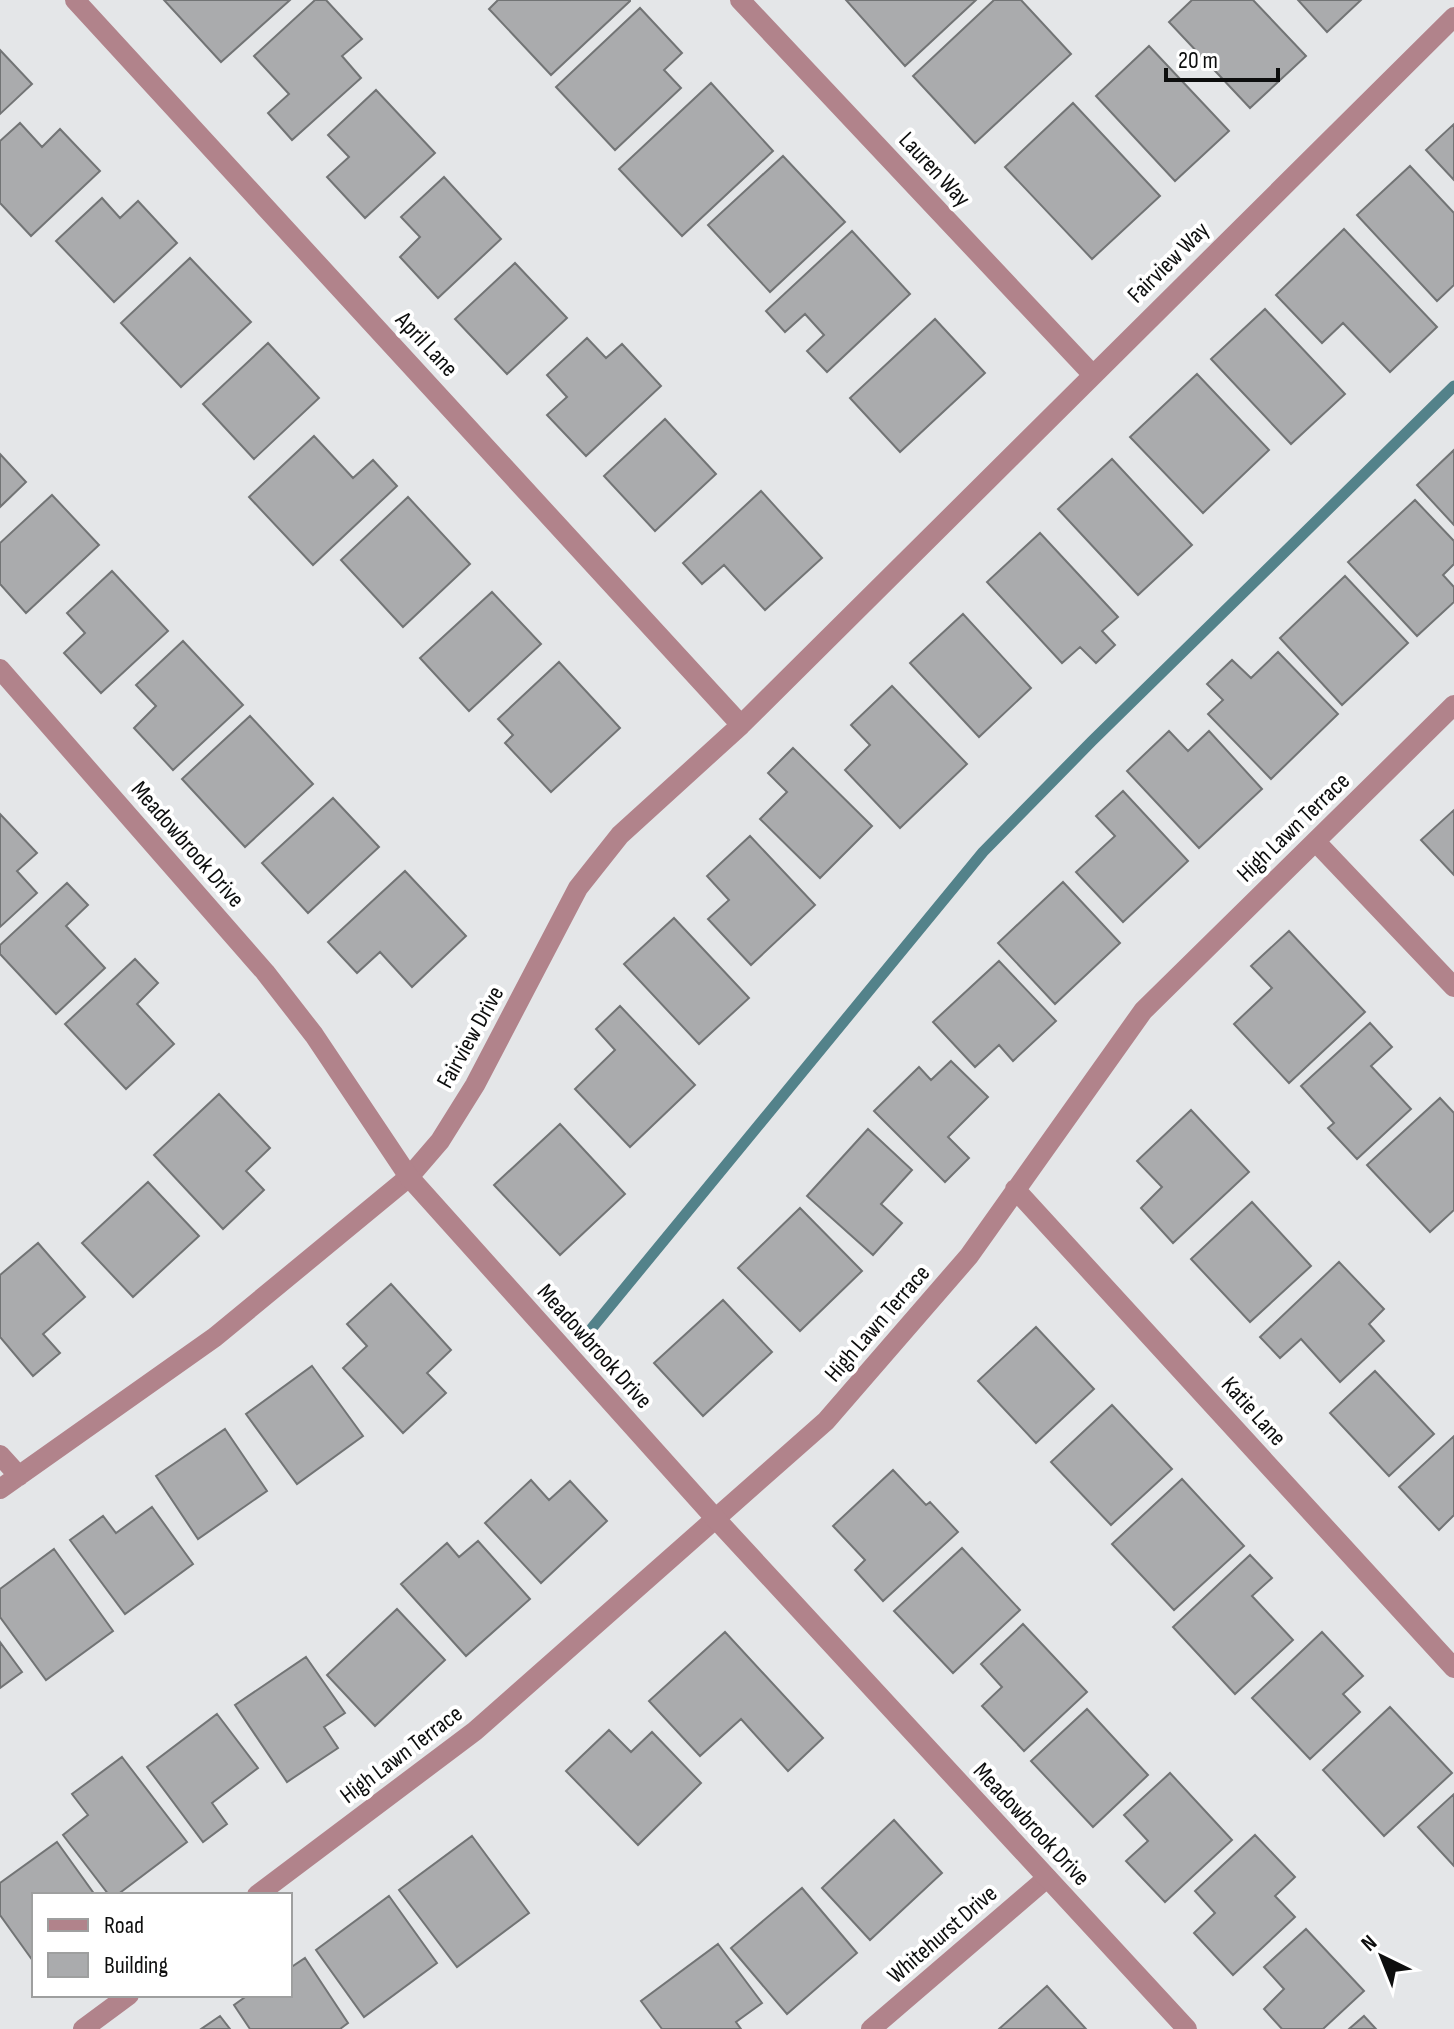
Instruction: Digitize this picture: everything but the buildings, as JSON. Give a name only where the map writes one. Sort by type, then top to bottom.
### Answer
[{"type":"street","name":"April Lane","points":[[75,0],[741,725]]},
{"type":"street","name":"Lauren Way","points":[[740,0],[1092,374]]},
{"type":"street","name":"Fairview Way","points":[[920,545],[1454,17]]},
{"type":"street","name":"Fairview Drive","points":[[0,1489],[215,1337],[409,1177],[440,1141],[475,1085],[578,888],[620,835],[741,725],[920,545]]},
{"type":"street","name":"Meadowbrook Drive","points":[[0,669],[265,972],[314,1035],[409,1177],[715,1518],[1187,2029]]},
{"type":"street","name":"High Lawn Terrace","points":[[260,1893],[475,1731],[826,1421],[969,1256],[1143,1011],[1454,705]]},
{"type":"street","points":[[1316,842],[1454,987]]},
{"type":"street","name":"Katie Lane","points":[[1015,1189],[1454,1668]]},
{"type":"street","points":[[0,1455],[19,1476]]},
{"type":"street","name":"Whitehurst Drive","points":[[871,2029],[1047,1878]]},
{"type":"street","points":[[83,2029],[126,1997]]},
{"type":"waterway","points":[[592,1328],[983,852],[1454,386]]}]
